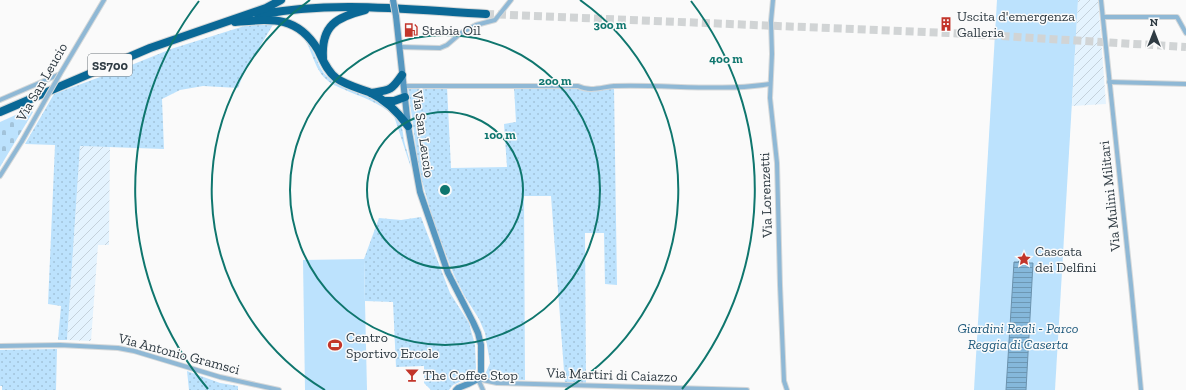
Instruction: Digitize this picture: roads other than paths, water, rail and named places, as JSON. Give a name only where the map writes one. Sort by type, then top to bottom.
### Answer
[{"type":"highway","name":"SS700","points":[[0,112],[150,48],[266,8],[281,0]]},
{"type":"highway","name":"SS700","points":[[332,0],[375,7]]},
{"type":"highway","name":"SS700","points":[[222,23],[266,13],[342,6],[486,14]]},
{"type":"highway","name":"SS700","points":[[324,61],[322,47],[325,37],[332,25],[341,17],[375,7]]},
{"type":"highway","name":"SS700","points":[[222,23],[267,19],[294,25],[304,31],[311,40],[324,61],[328,71],[346,84],[371,93],[386,102],[397,111],[408,126]]},
{"type":"highway","points":[[389,91],[402,75]]},
{"type":"highway","name":"SS700","points":[[371,93],[389,91],[396,92],[405,97]]},
{"type":"highway","points":[[386,102],[405,97]]},
{"type":"street","name":"Via San Leucio","points":[[0,176],[104,0]]},
{"type":"street","name":"Via San Leucio","points":[[393,0],[400,47],[408,126],[420,192],[448,272],[478,333],[481,345],[481,373],[478,379]]},
{"type":"street","points":[[400,47],[440,48],[447,45],[461,33],[476,25],[495,20],[511,0]]},
{"type":"street","name":"Via Lorenzetti","points":[[773,0],[771,21],[772,54],[770,98],[777,163],[779,267],[784,381],[787,390]]},
{"type":"street","name":"Via Mulini Militari","points":[[1101,0],[1141,390]]},
{"type":"street","points":[[1103,17],[1177,17],[1186,33]]},
{"type":"street","points":[[0,100],[60,74]]},
{"type":"street","points":[[1109,82],[1186,84]]},
{"type":"street","points":[[404,86],[578,86],[584,89],[614,86],[731,87],[770,84]]},
{"type":"street","name":"Via Antonio Gramsci","points":[[0,346],[60,345],[118,348],[134,351],[220,377],[279,390]]},
{"type":"street","points":[[456,390],[478,379],[483,390]]},
{"type":"street","name":"Via Martiri di Caiazzo","points":[[478,379],[497,383],[747,390]]},
{"type":"tunnel","points":[[486,14],[949,33],[1186,47]]},
{"type":"place","name":"Uscita d'emergenza Galleria","points":[[946,24]]},
{"type":"place","name":"Stabia Oil","points":[[411,30]]},
{"type":"place","name":"Cascata dei Delfini","points":[[1024,259]]},
{"type":"place","name":"Centro Sportivo Ercole","points":[[335,345]]},
{"type":"place","name":"The Coffee Stop","points":[[412,375]]},
{"type":"park label","name":"Giardini Reali - Parco Reggia di Caserta","points":[[1018,336]]}]
